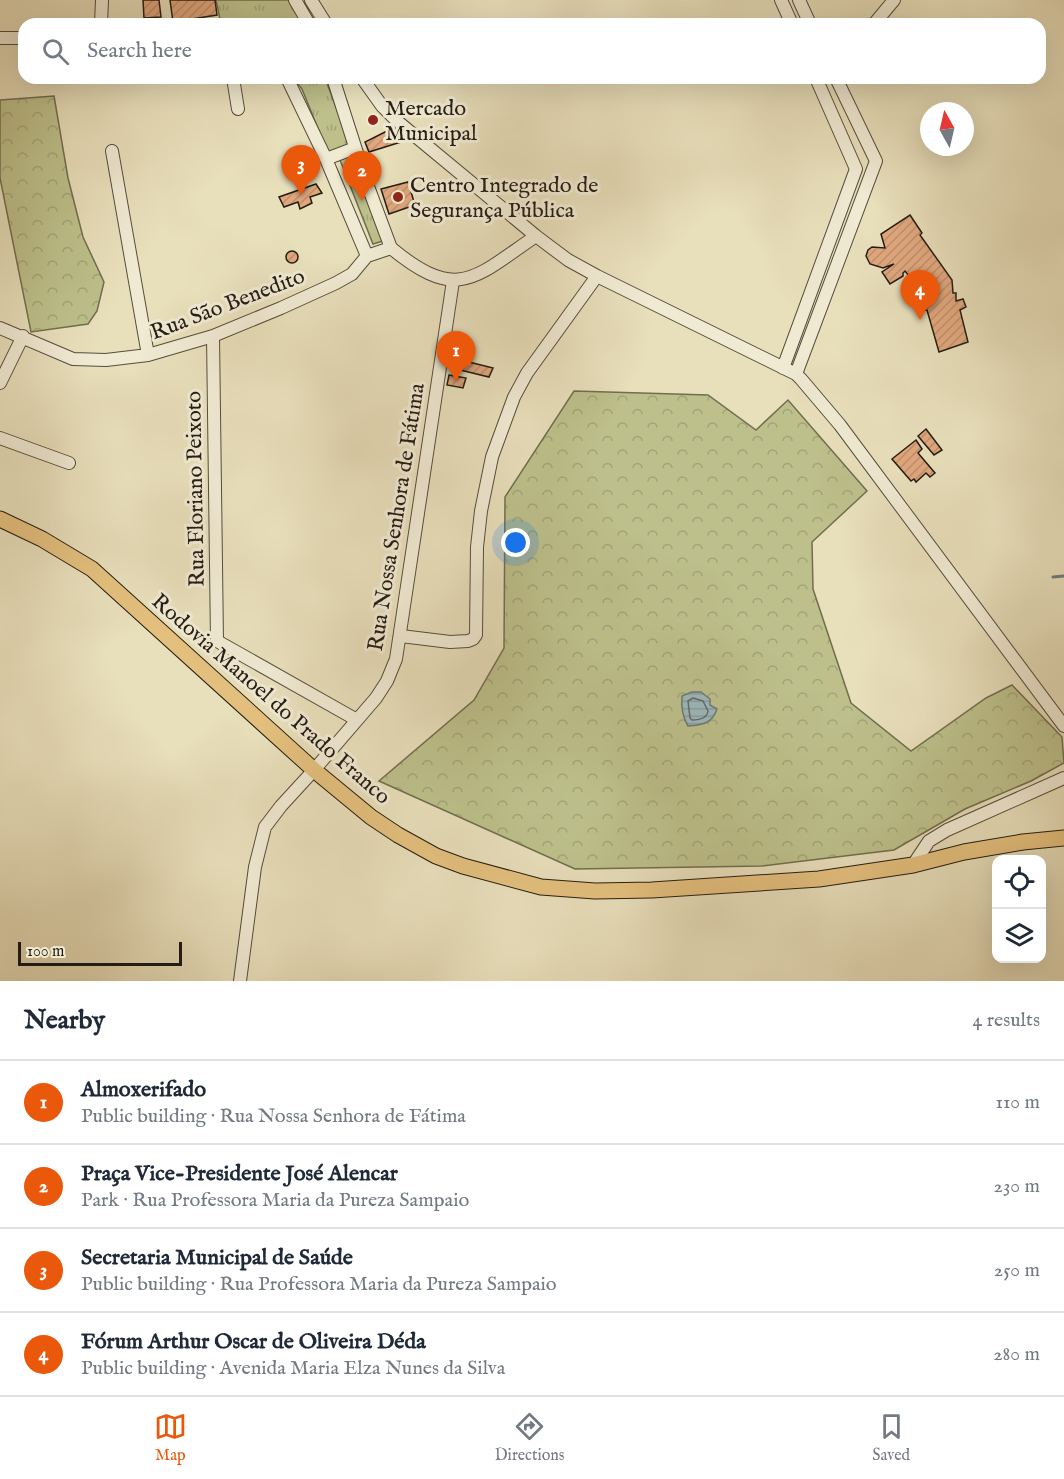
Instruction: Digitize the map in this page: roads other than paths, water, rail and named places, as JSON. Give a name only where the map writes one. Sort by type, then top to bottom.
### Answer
[{"type":"main road","name":"Rodovia Manoel do Prado Franco","points":[[0,519],[42,539],[92,569],[314,770],[371,817],[398,836],[436,856],[472,869],[540,887],[595,891],[652,890],[819,879],[913,865],[974,851],[1064,838]]},
{"type":"street","points":[[101,18],[102,0]]},
{"type":"street","points":[[295,0],[306,18]]},
{"type":"street","points":[[311,0],[322,18]]},
{"type":"street","points":[[781,0],[789,18]]},
{"type":"street","points":[[799,0],[807,18]]},
{"type":"street","points":[[879,18],[894,0]]},
{"type":"street","points":[[0,38],[18,38]]},
{"type":"street","points":[[234,84],[238,109]]},
{"type":"street","points":[[290,84],[326,159],[368,256]]},
{"type":"street","points":[[335,84],[391,248],[410,263],[436,277],[453,281],[467,279],[482,272],[536,236]]},
{"type":"street","points":[[366,84],[382,106],[397,121],[568,260],[796,374],[840,426],[1064,726]]},
{"type":"street","points":[[783,368],[856,169],[819,84]]},
{"type":"street","points":[[796,374],[876,161],[839,84]]},
{"type":"street","points":[[326,159],[355,148]]},
{"type":"street","points":[[112,151],[148,355]]},
{"type":"street","name":"Rua São Benedito","points":[[0,328],[73,359],[106,360],[148,355],[213,336],[281,308],[336,283],[352,274],[368,256],[391,248]]},
{"type":"street","points":[[401,636],[456,642],[468,641],[476,635],[479,529],[492,457],[514,397],[527,373],[597,276]]},
{"type":"street","name":"Rua Nossa Senhora de Fátima","points":[[240,981],[255,867],[266,827],[281,806],[357,720],[387,681],[396,660],[453,281]]},
{"type":"street","points":[[0,383],[23,336]]},
{"type":"street","name":"Rua Floriano Peixoto","points":[[213,336],[217,641],[357,720]]},
{"type":"street","points":[[0,438],[69,462]]},
{"type":"street","points":[[913,865],[929,841],[947,830],[1064,778]]},
{"type":"water","points":[[692,692],[701,692],[710,699],[710,705],[717,709],[706,723],[688,726],[682,711],[682,696]]},
{"type":"waterway","points":[[1053,577],[1064,576]]},
{"type":"place","name":"Mercado Municipal","points":[[373,120]]},
{"type":"place","name":"Secretaria Municipal de Saúde","points":[[301,195]]},
{"type":"place","name":"Centro Integrado de Segurança Pública","points":[[398,197]]},
{"type":"place","name":"Praça Vice-Presidente José Alencar","points":[[362,201]]},
{"type":"place","name":"Fórum Arthur Oscar de Oliveira Déda","points":[[920,320]]},
{"type":"place","name":"Almoxerifado","points":[[456,381]]}]
